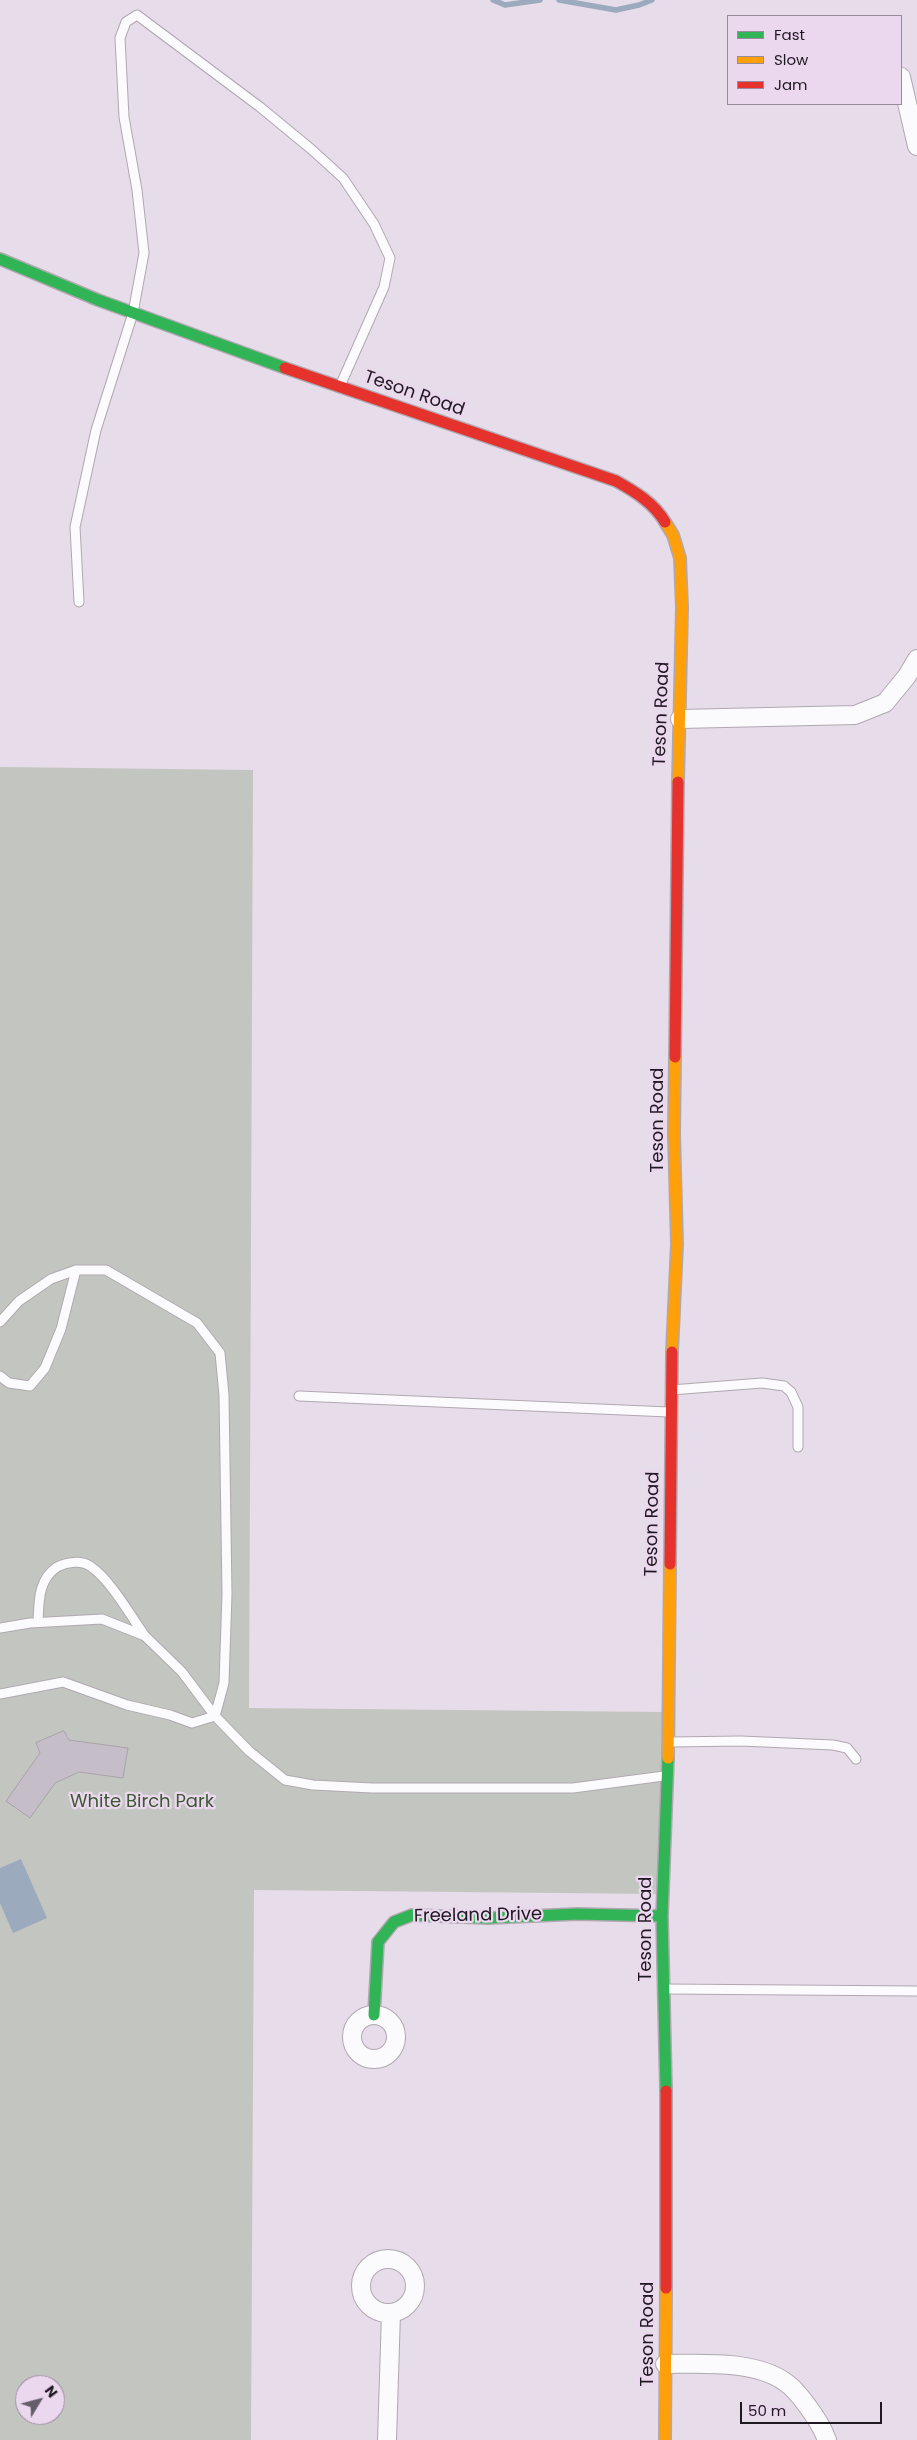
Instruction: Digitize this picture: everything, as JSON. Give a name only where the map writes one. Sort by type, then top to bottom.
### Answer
[{"type":"street","points":[[902,81],[917,146]]},
{"type":"street","name":"Teson Road","points":[[0,259],[133,313],[340,387],[616,481],[635,492],[660,513],[674,535],[680,558],[682,608],[678,771],[674,1134],[677,1244],[671,1390],[668,1742],[662,1916],[667,2150],[665,2440]]},
{"type":"street","points":[[680,719],[855,715],[886,703],[907,676],[917,659]]},
{"type":"street","name":"Freeland Drive","points":[[374,2015],[378,1942],[394,1922],[412,1915],[488,1918],[577,1914],[662,1916]]},
{"type":"street","points":[[386,2440],[391,2313]]},
{"type":"street","points":[[665,2364],[731,2364],[766,2373],[785,2381],[822,2424],[827,2440]]},
{"type":"lane","points":[[79,602],[76,527],[96,430],[133,313],[144,253],[137,190],[124,117],[120,38],[126,22],[137,15],[260,107],[310,149],[342,178],[374,224],[390,258],[384,287],[340,387]]},
{"type":"lane","points":[[0,1376],[9,1383],[30,1386],[45,1368],[61,1329],[76,1270]]},
{"type":"lane","points":[[0,1322],[19,1301],[51,1279],[76,1270],[106,1270],[147,1292],[197,1323],[220,1353],[224,1395],[227,1594],[224,1683],[215,1716]]},
{"type":"lane","points":[[671,1390],[762,1383],[784,1386],[791,1392],[798,1407],[798,1447]]},
{"type":"lane","points":[[299,1396],[671,1412]]},
{"type":"lane","points":[[38,1622],[39,1596],[47,1574],[63,1564],[77,1562],[90,1565],[105,1580],[145,1636],[182,1672],[215,1716],[249,1752],[286,1780],[313,1785],[372,1788],[573,1788],[667,1775]]},
{"type":"lane","points":[[0,1628],[38,1622],[102,1619],[145,1636]]},
{"type":"lane","points":[[0,1694],[63,1682],[127,1706],[170,1715],[192,1723],[215,1716]]},
{"type":"lane","points":[[668,1742],[741,1741],[833,1745],[847,1748],[856,1759]]},
{"type":"lane","points":[[664,1988],[917,1991]]},
{"type":"path","points":[[66,1736],[123,1735],[133,1720],[138,1717]]},
{"type":"path","points":[[190,1733],[222,1746],[256,1777],[266,1783]]},
{"type":"path","points":[[230,2440],[235,2054],[228,2022],[208,1968],[207,1949],[219,1868],[225,1851],[279,1791],[273,1787]]},
{"type":"path","points":[[158,2027],[156,2002],[208,1968]]},
{"type":"green space","name":"White Birch Park","points":[[0,767],[253,770],[249,1708],[662,1712],[661,1894],[254,1890],[251,2440],[0,2440]]},
{"type":"water","points":[[21,1859],[47,1918],[13,1933],[0,1903],[0,1868]]},
{"type":"building","points":[[64,1731],[69,1740],[128,1748],[123,1778],[79,1772],[55,1783],[30,1818],[6,1801],[40,1753],[36,1743]]},
{"type":"waterway","points":[[493,0],[505,5],[540,0]]},
{"type":"waterway","points":[[559,0],[616,10],[652,0]]},
{"type":"traffic: fast","points":[[0,259],[98,300],[285,368]]},
{"type":"traffic: fast","points":[[666,2091],[662,1916],[668,1758]]},
{"type":"traffic: fast","points":[[374,2015],[378,1942],[394,1922],[412,1915],[488,1918],[577,1914],[662,1916]]},
{"type":"traffic: slow","points":[[665,522],[673,535],[680,558],[682,608],[678,782]]},
{"type":"traffic: slow","points":[[672,1352],[677,1244],[674,1134],[675,1057]]},
{"type":"traffic: slow","points":[[668,1758],[670,1564]]},
{"type":"traffic: slow","points":[[665,2440],[666,2288]]},
{"type":"traffic: jam","points":[[285,368],[616,481],[637,493],[649,503],[665,522]]},
{"type":"traffic: jam","points":[[675,1057],[678,782]]},
{"type":"traffic: jam","points":[[670,1564],[672,1352]]},
{"type":"traffic: jam","points":[[666,2091],[666,2288]]}]
